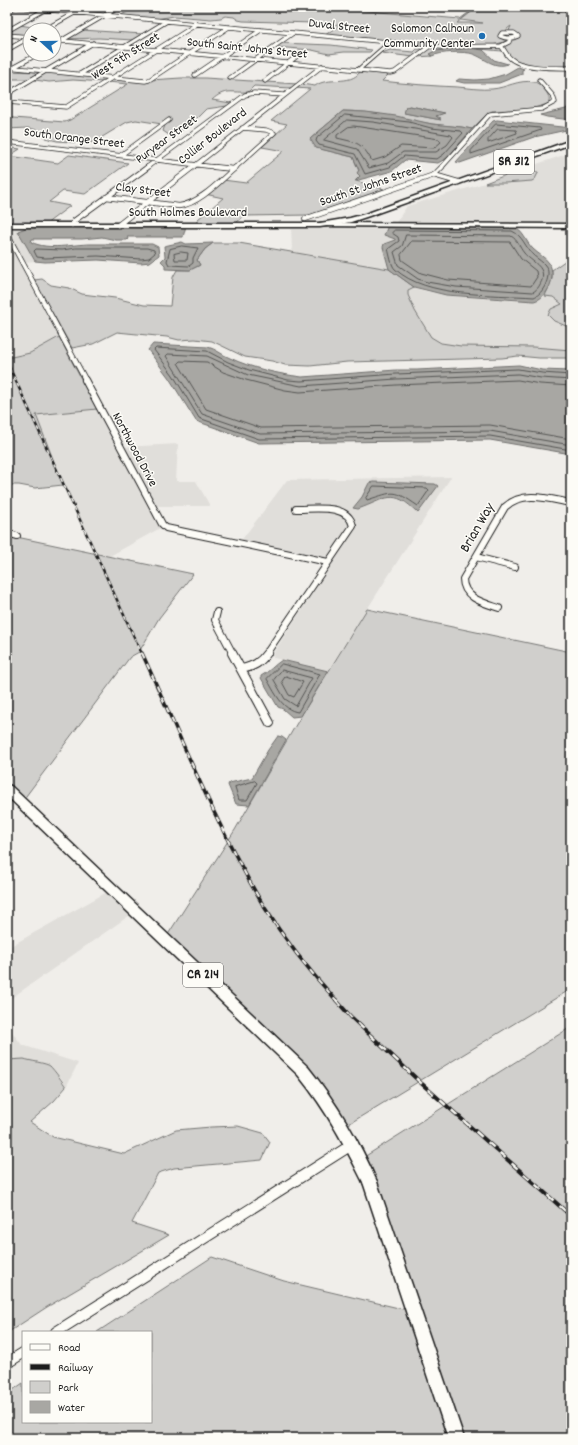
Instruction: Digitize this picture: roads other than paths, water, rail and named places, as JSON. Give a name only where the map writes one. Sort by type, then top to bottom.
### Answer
[{"type":"main road","name":"SR 312","points":[[320,225],[352,220],[571,142]]},
{"type":"main road","name":"South Holmes Boulevard","points":[[352,220],[369,226]]},
{"type":"main road","name":"South Holmes Boulevard","points":[[7,225],[571,226]]},
{"type":"main road","name":"CR 214","points":[[7,789],[287,1054],[325,1099],[353,1144],[370,1182],[456,1438]]},
{"type":"street","name":"Duval Street","points":[[17,7],[430,46],[501,46]]},
{"type":"street","points":[[7,11],[17,7]]},
{"type":"street","points":[[7,31],[50,7]]},
{"type":"street","points":[[58,22],[85,7]]},
{"type":"street","points":[[62,40],[119,7]]},
{"type":"street","points":[[80,74],[167,21]]},
{"type":"street","name":"West 9th Street","points":[[7,102],[66,107],[197,24]]},
{"type":"street","points":[[7,67],[145,81],[149,80],[229,27]]},
{"type":"street","points":[[195,75],[261,30]]},
{"type":"street","points":[[230,78],[293,33]]},
{"type":"street","points":[[7,35],[22,36]]},
{"type":"street","points":[[510,38],[509,42],[501,46],[505,49],[509,57],[516,62],[544,67],[571,68]]},
{"type":"street","name":"South Saint Johns Street","points":[[62,40],[393,73],[430,46]]},
{"type":"street","points":[[7,50],[22,42]]},
{"type":"street","points":[[358,70],[390,42]]},
{"type":"street","points":[[7,94],[93,43]]},
{"type":"street","points":[[265,81],[301,53]]},
{"type":"street","points":[[14,68],[24,62]]},
{"type":"street","name":"Collier Boulevard","points":[[118,225],[145,202],[322,66]]},
{"type":"street","name":"South St Johns Street","points":[[305,219],[434,175],[490,114],[497,112],[538,109],[554,103],[553,96],[539,80]]},
{"type":"street","name":"Puryear Street","points":[[72,225],[74,221],[245,95],[254,93],[284,96]]},
{"type":"street","points":[[121,155],[169,120]]},
{"type":"street","points":[[234,168],[274,133],[266,130],[242,128]]},
{"type":"street","name":"South Orange Street","points":[[7,142],[234,168]]},
{"type":"street","name":"Clay Street","points":[[106,197],[178,206],[189,204],[234,168]]},
{"type":"street","points":[[434,175],[458,182]]},
{"type":"street","name":"Northwood Drive","points":[[7,234],[162,524],[166,528],[175,531],[328,562]]},
{"type":"street","name":"Brian Way","points":[[499,608],[474,597],[463,587],[463,579],[505,507],[510,502],[519,498],[533,497],[571,504]]},
{"type":"street","points":[[242,669],[255,666],[262,660],[353,526],[350,516],[332,510],[296,509]]},
{"type":"street","points":[[7,533],[17,536]]},
{"type":"street","points":[[476,557],[515,567]]},
{"type":"street","points":[[217,612],[215,620],[270,723]]},
{"type":"street","points":[[58,1331],[353,1144]]},
{"type":"street","points":[[7,1363],[22,1354]]},
{"type":"water","points":[[470,48],[483,50],[494,60],[508,64],[494,64],[470,53],[446,53],[432,56],[429,54],[435,51]]},
{"type":"water","points":[[518,67],[524,69],[522,70],[522,74],[499,83],[464,83],[456,81],[459,79],[489,79],[506,74]]},
{"type":"water","points":[[571,103],[571,120],[540,115],[566,109]]},
{"type":"water","points":[[410,106],[445,113],[436,116],[441,120],[404,113],[406,107]]},
{"type":"water","points":[[343,111],[396,116],[432,124],[472,129],[447,158],[438,163],[405,160],[392,171],[355,181],[360,176],[357,173],[359,170],[353,157],[316,148],[310,139]]},
{"type":"water","points":[[497,120],[571,129],[534,137],[460,163],[456,162],[493,121]]},
{"type":"water","points":[[186,226],[183,237],[127,237],[127,240],[116,240],[102,237],[82,239],[32,239],[31,242],[38,245],[53,247],[91,244],[152,244],[158,247],[159,255],[150,262],[141,263],[98,260],[35,261],[18,231],[26,228]]},
{"type":"water","points":[[388,226],[513,227],[520,231],[530,246],[549,263],[552,274],[550,286],[543,296],[534,301],[446,295],[414,287],[389,269],[383,247],[384,244],[395,239],[384,235]]},
{"type":"water","points":[[182,242],[186,244],[213,243],[205,249],[197,260],[200,265],[190,270],[165,269],[165,265],[161,261],[165,257],[164,246]]},
{"type":"water","points":[[153,344],[208,347],[227,357],[256,368],[302,377],[396,370],[519,365],[542,370],[571,371],[571,454],[490,440],[259,443],[196,421],[169,378],[148,350]]},
{"type":"water","points":[[369,483],[435,484],[438,486],[418,513],[402,500],[395,498],[383,499],[358,509],[353,508],[362,497]]},
{"type":"water","points":[[282,660],[328,671],[301,716],[292,717],[283,709],[278,707],[261,678],[261,676],[267,673]]},
{"type":"water","points":[[278,736],[286,740],[249,805],[236,804],[228,785],[229,783],[252,778]]},
{"type":"railway","points":[[7,362],[142,654]]},
{"type":"railway","points":[[142,653],[199,780],[246,875],[271,918],[289,943],[307,967],[337,1001]]},
{"type":"railway","points":[[336,1000],[351,1017],[421,1083],[571,1216]]},
{"type":"place","name":"Solomon Calhoun Community Center","points":[[482,36]]}]
